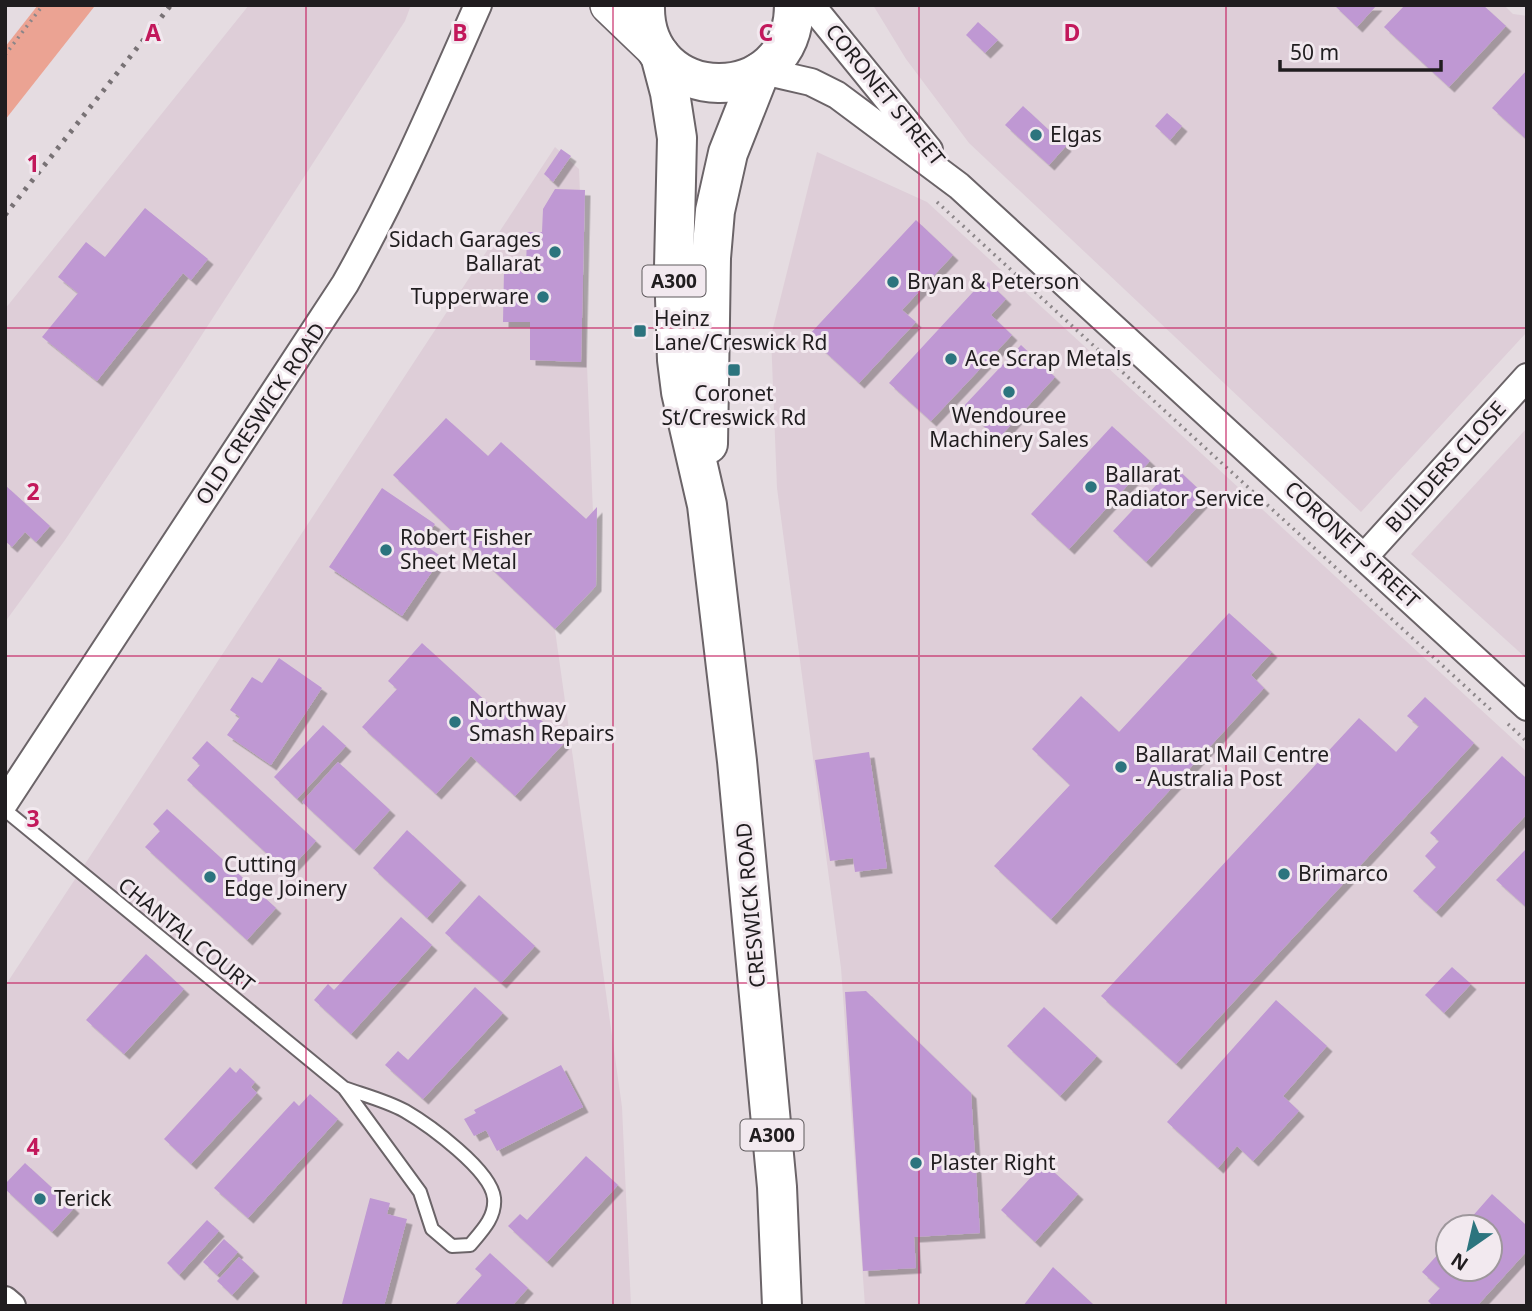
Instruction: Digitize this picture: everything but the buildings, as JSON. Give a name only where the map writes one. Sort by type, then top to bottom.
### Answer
[{"type":"highway","name":"A300","points":[[645,5],[647,27],[659,54]]},
{"type":"highway","name":"A300","points":[[761,71],[776,58],[787,42],[793,24],[794,5]]},
{"type":"highway","points":[[659,54],[686,76],[711,84],[737,82],[761,71]]},
{"type":"highway","name":"CRESWICK ROAD","points":[[659,54],[670,93],[677,138],[674,267],[677,360],[681,392],[707,505],[737,761],[777,1187],[782,1306]]},
{"type":"highway","name":"CRESWICK ROAD","points":[[707,505],[711,258],[715,211],[727,153],[761,71]]},
{"type":"street","name":"OLD CRESWICK ROAD","points":[[5,802],[334,303],[369,242],[422,133],[478,5]]},
{"type":"street","points":[[609,5],[659,54]]},
{"type":"street","name":"CORONET STREET","points":[[811,5],[959,186]]},
{"type":"street","name":"CORONET STREET","points":[[761,71],[811,82],[837,95],[959,186],[1365,556],[1517,715]]},
{"type":"street","name":"BUILDERS CLOSE","points":[[1365,556],[1527,377]]},
{"type":"street","points":[[5,1300],[12,1306]]},
{"type":"lane","name":"CHANTAL COURT","points":[[5,810],[344,1088],[420,1192],[432,1229],[452,1246],[470,1245],[490,1222],[494,1197],[483,1176],[461,1151],[404,1111],[344,1088]]},
{"type":"path","points":[[5,54],[43,5]]},
{"type":"path","points":[[930,195],[1497,714]]},
{"type":"path","points":[[1517,715],[1527,742]]},
{"type":"shaded area","points":[[38,5],[94,7],[5,120],[5,47]]},
{"type":"shaded area","points":[[249,5],[411,5],[405,21],[183,364],[65,540],[5,622],[5,309]]},
{"type":"shaded area","points":[[873,5],[1504,5],[1513,14],[1527,16],[1527,332],[1361,512],[969,143],[906,59]]},
{"type":"shaded area","points":[[555,147],[579,169],[596,586],[555,630],[622,1107],[631,1306],[5,1306],[5,986]]},
{"type":"shaded area","points":[[817,152],[927,202],[1527,752],[1527,1306],[865,1306],[841,968],[777,488],[771,336]]},
{"type":"shaded area","points":[[1527,428],[1527,659],[1411,554]]},
{"type":"railway","points":[[5,215],[171,5]]},
{"type":"place","name":"Elgas","points":[[1036,135]]},
{"type":"place","name":"Sidach Garages Ballarat","points":[[555,252]]},
{"type":"place","name":"Bryan & Peterson","points":[[893,282]]},
{"type":"place","name":"Tupperware","points":[[543,297]]},
{"type":"place","name":"Heinz Lane/Creswick Rd","points":[[640,331]]},
{"type":"place","name":"Ace Scrap Metals","points":[[951,359]]},
{"type":"place","name":"Coronet St/Creswick Rd","points":[[734,370]]},
{"type":"place","name":"Wendouree Machinery Sales","points":[[1009,392]]},
{"type":"place","name":"Ballarat Radiator Service","points":[[1091,487]]},
{"type":"place","name":"Robert Fisher Sheet Metal","points":[[386,550]]},
{"type":"place","name":"Northway Smash Repairs","points":[[455,722]]},
{"type":"place","name":"Ballarat Mail Centre - Australia Post","points":[[1121,767]]},
{"type":"place","name":"Brimarco","points":[[1284,874]]},
{"type":"place","name":"Cutting Edge Joinery","points":[[210,877]]},
{"type":"place","name":"Plaster Right","points":[[916,1163]]},
{"type":"place","name":"Terick","points":[[40,1199]]}]
